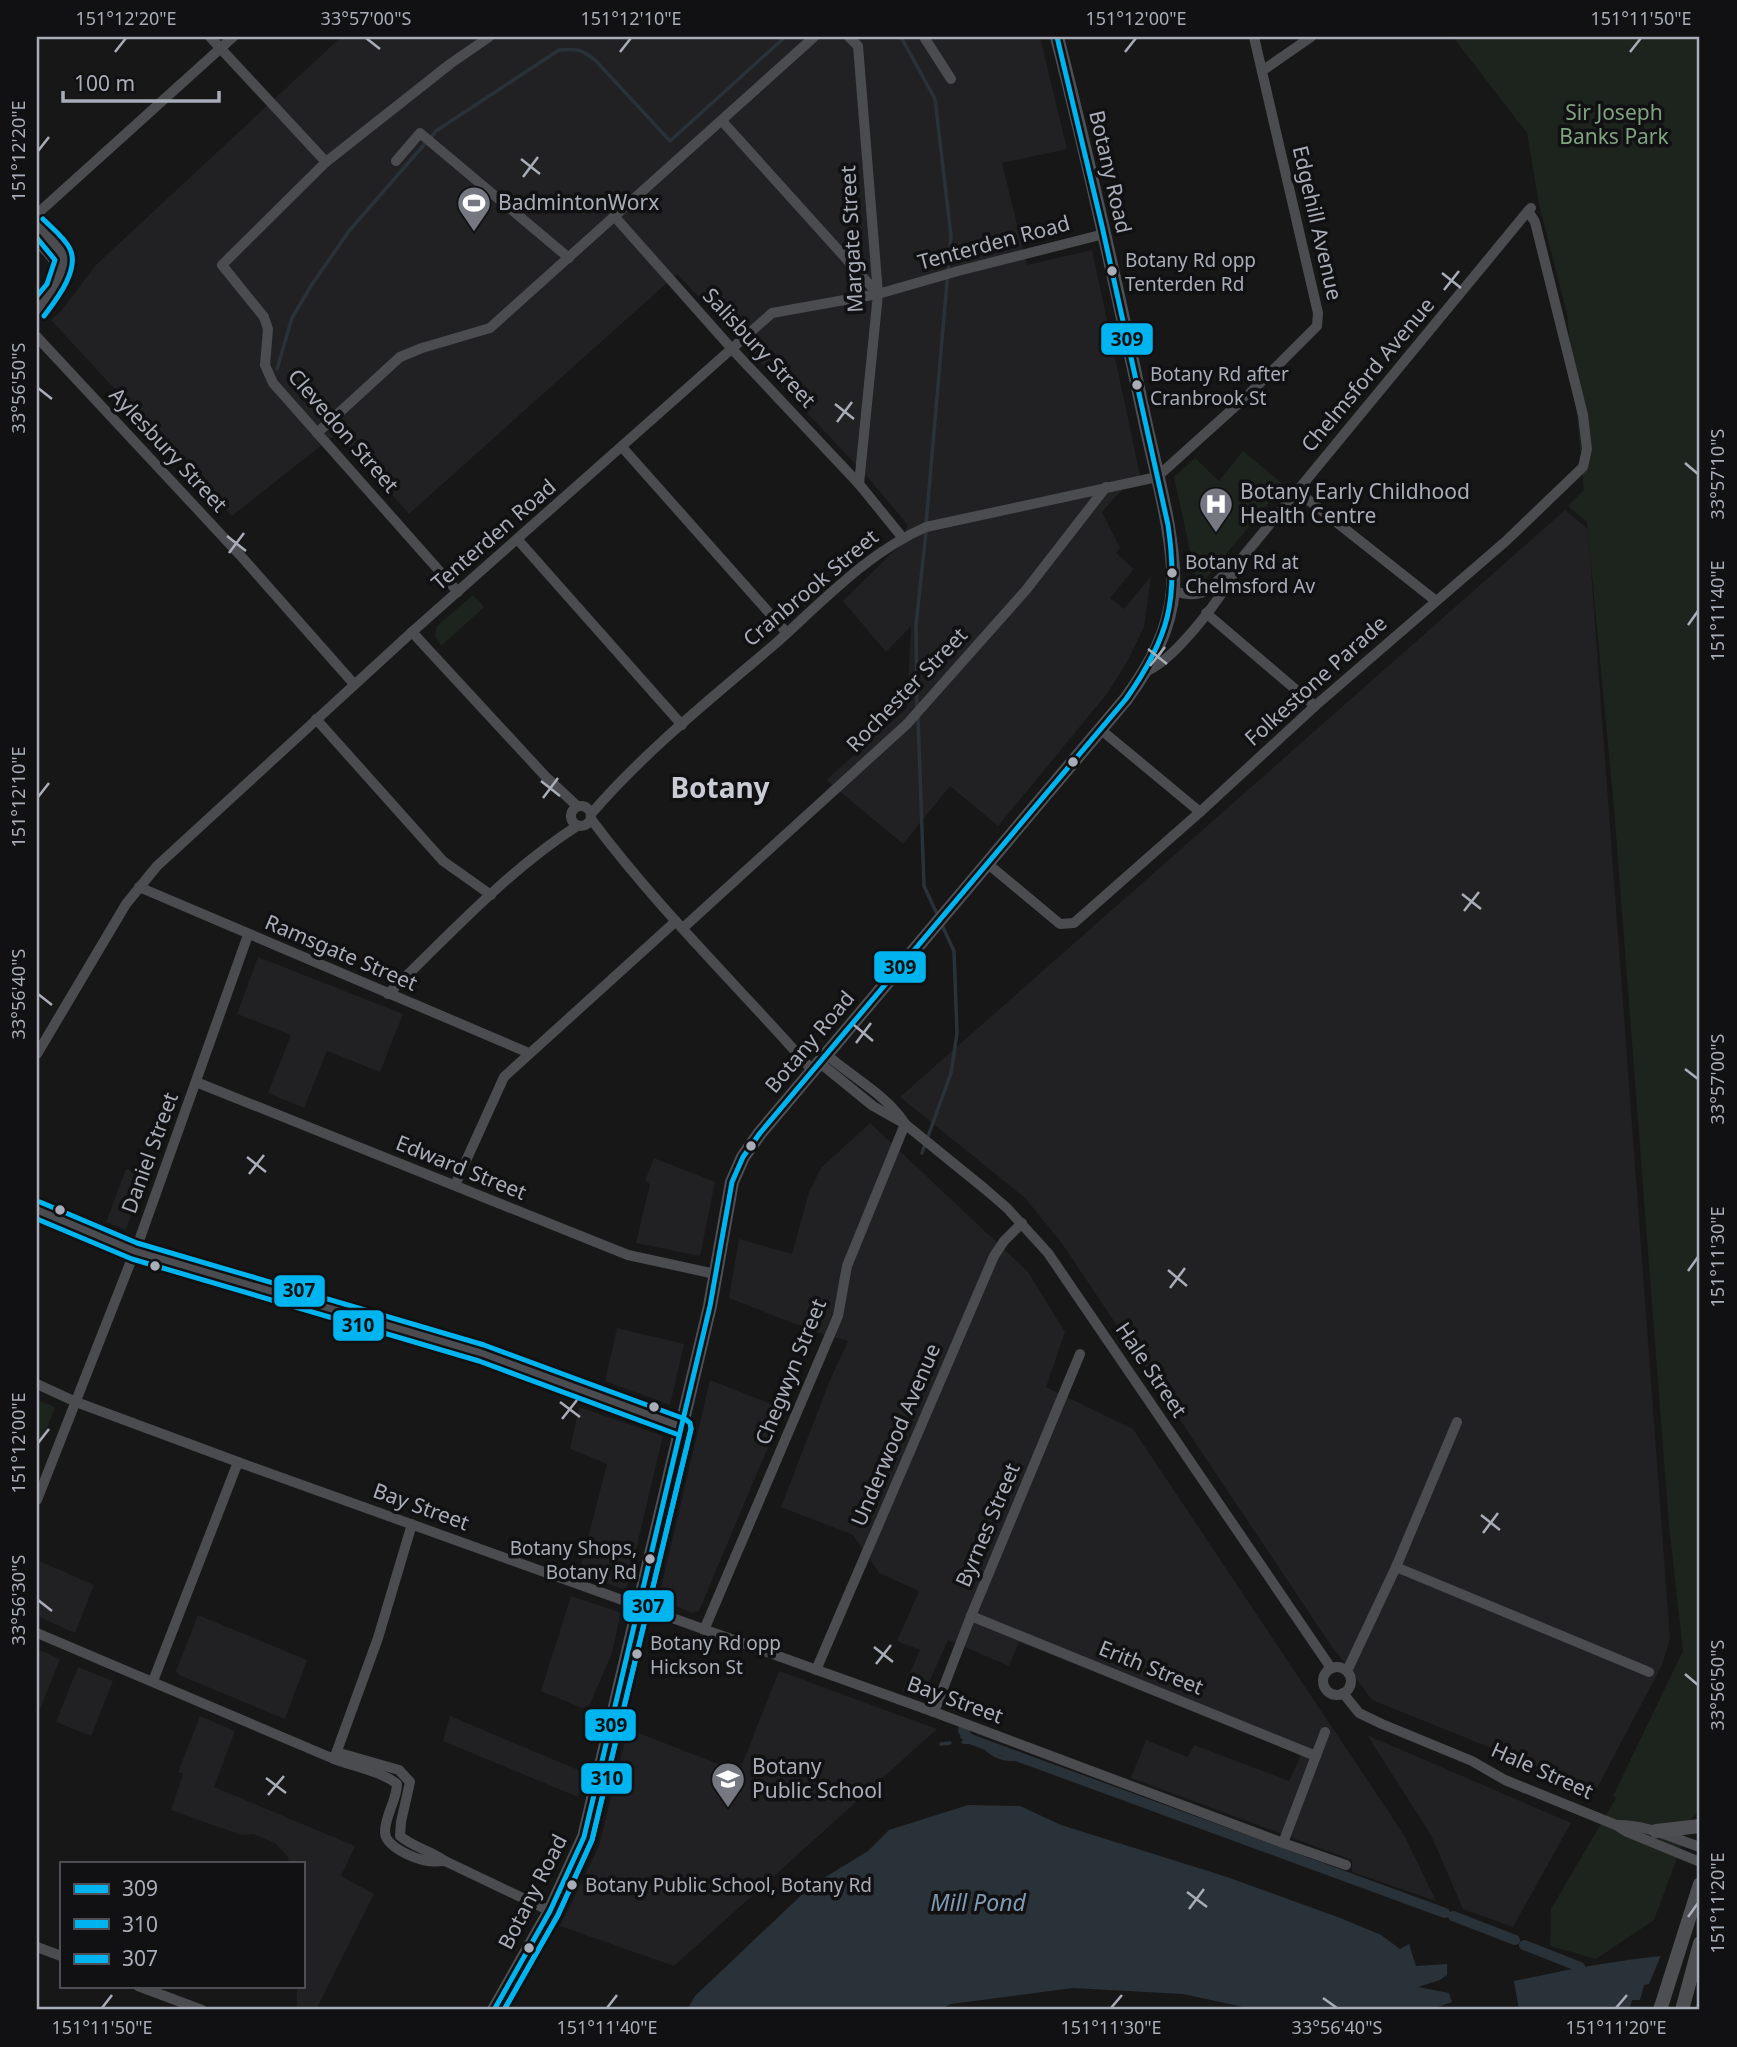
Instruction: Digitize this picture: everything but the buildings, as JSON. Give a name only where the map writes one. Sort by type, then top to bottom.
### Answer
[{"type":"main road","name":"Botany Road","points":[[494,2010],[550,1910],[584,1837],[682,1427],[732,1182],[737,1169],[751,1144],[1147,671],[1163,636],[1173,591],[1170,546],[1104,234],[1057,37]]},
{"type":"main road","points":[[1656,1831],[1700,1826]]},
{"type":"main road","points":[[1660,2010],[1700,1884]]},
{"type":"main road","points":[[1682,2010],[1699,1947]]},
{"type":"street","points":[[209,37],[326,162],[450,64],[489,37]]},
{"type":"street","points":[[37,214],[233,37]]},
{"type":"street","points":[[317,433],[400,357],[490,328],[814,37]]},
{"type":"street","name":"Margate Street","points":[[849,37],[858,46],[878,294],[859,484]]},
{"type":"street","points":[[924,37],[951,79]]},
{"type":"street","name":"Edgehill Avenue","points":[[1157,477],[1248,395],[1317,326],[1318,313],[1254,37]]},
{"type":"street","points":[[1262,71],[1311,37]]},
{"type":"street","points":[[722,121],[878,294]]},
{"type":"street","points":[[396,161],[420,133],[569,258]]},
{"type":"street","name":"Clevedon Street","points":[[326,162],[222,265],[264,317],[268,329],[265,365],[273,383],[458,592]]},
{"type":"street","name":"Chelmsford Avenue","points":[[1173,591],[1186,595],[1203,594],[1237,564],[1530,210],[1583,415],[1587,449],[1583,467]]},
{"type":"street","name":"Salisbury Street","points":[[615,217],[732,349],[859,484],[902,537]]},
{"type":"street","points":[[37,225],[62,252],[64,260],[55,288],[37,310]]},
{"type":"street","name":"Tenterden Road","points":[[37,1054],[126,904],[184,841],[354,684],[772,313],[878,294],[1104,234]]},
{"type":"street","points":[[37,241],[52,258],[59,272]]},
{"type":"street","name":"Aylesbury Street","points":[[37,337],[240,555],[354,684]]},
{"type":"street","points":[[622,447],[787,634]]},
{"type":"street","name":"Folkestone Parade","points":[[988,864],[1060,923],[1074,923],[1315,706],[1506,541],[1583,467]]},
{"type":"street","name":"Cranbrook Street","points":[[388,994],[491,895],[682,725],[861,568],[902,537],[926,527],[1157,477]]},
{"type":"street","name":"Rochester Street","points":[[455,1185],[504,1077],[907,724],[1026,590],[1106,487]]},
{"type":"street","points":[[1297,491],[1436,601]]},
{"type":"street","points":[[518,540],[682,725]]},
{"type":"street","name":"Chelmsford Avenue","points":[[1147,671],[1169,656],[1206,613],[1230,582],[1237,564]]},
{"type":"street","points":[[1206,613],[1315,706]]},
{"type":"street","name":"Hale Street","points":[[412,632],[611,846],[680,925],[820,1063],[873,1106],[905,1124],[985,1189],[1018,1227],[1048,1253],[1331,1668]]},
{"type":"street","points":[[316,719],[443,861],[491,895]]},
{"type":"street","points":[[1100,729],[1200,812]]},
{"type":"street","name":"Ramsgate Street","points":[[139,887],[529,1053]]},
{"type":"street","name":"Daniel Street","points":[[37,1500],[134,1251],[248,935]]},
{"type":"street","name":"Edward Street","points":[[196,1082],[628,1255],[715,1274]]},
{"type":"street","name":"Chegwyn Street","points":[[704,1630],[838,1316],[847,1266],[905,1124]]},
{"type":"street","points":[[37,1210],[134,1251],[482,1353],[682,1427]]},
{"type":"street","name":"Underwood Avenue","points":[[816,1670],[1001,1244],[1018,1227]]},
{"type":"street","name":"Byrnes Street","points":[[934,1712],[1080,1354]]},
{"type":"street","name":"Bay Street","points":[[37,1384],[76,1402],[238,1462],[934,1712],[1346,1865]]},
{"type":"street","points":[[1346,1671],[1396,1567],[1457,1422]]},
{"type":"street","points":[[153,1681],[238,1462]]},
{"type":"street","points":[[334,1759],[378,1637],[412,1524]]},
{"type":"street","points":[[1396,1567],[1649,1672]]},
{"type":"street","name":"Erith Street","points":[[971,1616],[1315,1756]]},
{"type":"street","points":[[37,1633],[334,1759],[387,1776],[397,1784],[387,1821],[385,1834],[388,1840],[401,1850],[428,1861],[445,1861],[550,1910]]},
{"type":"street","points":[[1339,1667],[1346,1671],[1350,1683],[1343,1693],[1330,1693],[1324,1687],[1325,1674],[1331,1668],[1339,1667]]},
{"type":"street","name":"Hale Street","points":[[1343,1693],[1359,1713],[1382,1724],[1472,1761],[1505,1780],[1700,1862]]},
{"type":"street","points":[[1283,1843],[1325,1731]]},
{"type":"street","name":"Hale Street","points":[[1616,1825],[1628,1824],[1656,1831],[1700,1847]]},
{"type":"street","points":[[37,1947],[60,1956]]},
{"type":"street","points":[[143,1988],[202,2010]]},
{"type":"shaded area","points":[[341,37],[1040,37],[1067,149],[1002,163],[1027,265],[1092,250],[1140,475],[1102,512],[1120,548],[1116,553],[1134,569],[1110,598],[1124,609],[1151,576],[1144,627],[1127,662],[1106,695],[998,826],[950,786],[903,844],[826,780],[907,708],[911,626],[886,652],[843,601],[905,540],[907,524],[871,481],[677,274],[409,514],[337,433],[232,516],[51,320],[96,265]]},
{"type":"shaded area","points":[[1565,510],[1588,529],[1670,1639],[1662,1665],[1596,1790],[1372,1700],[1330,1644],[1061,1242],[1025,1198],[900,1097]]},
{"type":"shaded area","points":[[258,957],[403,1014],[380,1072],[327,1051],[304,1108],[268,1093],[291,1035],[237,1014]]},
{"type":"shaded area","points":[[870,1123],[1028,1272],[1065,1332],[1046,1387],[1133,1429],[1404,1835],[1436,1901],[1352,1872],[1352,1860],[1131,1778],[1146,1740],[1188,1757],[1194,1745],[1289,1781],[1301,1755],[1019,1642],[1009,1666],[948,1640],[922,1698],[902,1691],[920,1650],[897,1641],[919,1591],[879,1573],[853,1535],[781,1507],[848,1341],[816,1332],[729,1298],[739,1239],[792,1254],[809,1192],[821,1168]]},
{"type":"shaded area","points":[[654,1158],[715,1182],[700,1256],[636,1243],[650,1184],[645,1181]]},
{"type":"shaded area","points":[[126,1169],[145,1177],[126,1230],[106,1222]]},
{"type":"shaded area","points":[[617,1328],[684,1344],[670,1405],[605,1381]]},
{"type":"shaded area","points":[[710,1380],[784,1409],[699,1611],[692,1613],[661,1600],[659,1596]]},
{"type":"shaded area","points":[[579,1407],[663,1436],[627,1587],[623,1589],[579,1573],[607,1464],[570,1449]]},
{"type":"shaded area","points":[[37,1560],[94,1585],[75,1633],[37,1616]]},
{"type":"shaded area","points":[[571,1596],[619,1612],[620,1616],[612,1653],[590,1704],[582,1708],[541,1691]]},
{"type":"shaded area","points":[[198,1615],[307,1660],[285,1719],[179,1675],[176,1671]]},
{"type":"shaded area","points":[[37,1649],[60,1659],[38,1714],[37,1713]]},
{"type":"shaded area","points":[[78,1667],[113,1681],[91,1736],[56,1722]]},
{"type":"shaded area","name":"Botany Public School","points":[[779,1671],[937,1729],[674,1966],[560,1926],[599,1846],[628,1729],[739,1772]]},
{"type":"shaded area","points":[[200,1716],[235,1731],[214,1787],[355,1846],[341,1876],[374,1894],[316,2010],[297,2010],[297,1988],[304,1988],[304,1862],[289,1862],[288,1857],[275,1843],[253,1834],[241,1835],[171,1810],[183,1774],[178,1772]]},
{"type":"shaded area","points":[[450,1716],[583,1772],[578,1797],[443,1741]]},
{"type":"shaded area","points":[[1367,1735],[1571,1823],[1513,1927],[1463,1909],[1431,1835]]},
{"type":"green space","name":"Sir Joseph Banks Park","points":[[1453,37],[1700,37],[1700,1809],[1692,1818],[1654,1920],[1596,1959],[1550,1946],[1551,1909],[1616,1798],[1613,1796],[1683,1651],[1669,1525],[1614,808],[1587,522],[1568,506],[1584,490],[1567,314],[1539,204],[1527,133]]},
{"type":"green space","points":[[1243,451],[1284,485],[1196,590],[1174,477],[1195,458],[1219,481]]},
{"type":"green space","points":[[473,595],[484,607],[441,646],[435,635],[437,626]]},
{"type":"green space","points":[[37,1400],[55,1407],[37,1454]]},
{"type":"water","name":"Mill Pond","points":[[968,1805],[1020,1806],[1061,1825],[1224,1876],[1343,1919],[1381,1935],[1400,1949],[1409,1944],[1416,1966],[1447,1964],[1447,1975],[1418,1987],[1449,1993],[1452,2002],[1429,2010],[1257,2010],[1183,1994],[1073,1988],[951,2004],[939,2010],[687,2010],[695,1996],[811,1886],[868,1851],[889,1830]]},
{"type":"water","points":[[1700,1953],[1700,2009],[1519,2010],[1514,1981],[1606,1963]]},
{"type":"pier","points":[[1700,1950],[1700,1992],[1695,2009],[1629,2010],[1632,2000],[1640,2000],[1644,1985],[1649,1984],[1661,1955]]},
{"type":"waterway","points":[[277,369],[292,318],[311,286],[349,231],[436,131],[559,50],[584,52],[597,62],[670,141],[785,37]]},
{"type":"waterway","points":[[901,37],[935,99],[951,236],[926,524]]},
{"type":"waterway","points":[[917,709],[916,625],[926,532]]},
{"type":"waterway","points":[[918,717],[924,886],[938,916]]},
{"type":"waterway","points":[[922,1153],[951,1073],[957,1033],[954,951],[941,923]]},
{"type":"waterway","points":[[963,1730],[968,1738],[981,1743],[1445,1913]]},
{"type":"waterway","points":[[962,1737],[971,1740]]},
{"type":"waterway","points":[[963,1742],[981,1743],[994,1755],[1004,1758],[1022,1758]]},
{"type":"waterway","points":[[941,1744],[950,1743]]},
{"type":"waterway","points":[[1453,1916],[1515,1940]]},
{"type":"waterway","points":[[1524,1945],[1580,1967]]},
{"type":"transit line","name":"309","points":[[494,2010],[550,1911],[584,1837],[710,1306],[732,1182],[743,1157],[760,1133],[1126,699],[1152,656],[1167,617],[1172,575],[1168,525],[1057,37]]},
{"type":"transit line","name":"307","points":[[43,219],[65,241],[72,257],[72,266],[65,284],[44,316]]},
{"type":"transit line","name":"310","points":[[37,238],[55,260],[47,284],[37,296]]},
{"type":"transit line","name":"307","points":[[40,1202],[137,1243],[484,1345],[690,1423],[691,1429],[592,1840],[558,1915],[504,2010]]},
{"type":"transit line","name":"310","points":[[37,1219],[132,1259],[479,1361],[679,1435]]},
{"type":"transit line","name":"310","points":[[504,2010],[558,1915],[592,1840],[691,1429]]},
{"type":"place","name":"BadmintonWorx","points":[[474,233]]},
{"type":"place","name":"Botany Rd opp Tenterden Rd","points":[[1112,271]]},
{"type":"place","name":"Botany Rd after Cranbrook St","points":[[1137,385]]},
{"type":"place","name":"Botany Early Childhood Health Centre","points":[[1216,534]]},
{"type":"place","name":"Botany Rd at Chelmsford Av","points":[[1172,573]]},
{"type":"place","name":"Botany Shops, Botany Rd","points":[[650,1559]]},
{"type":"place","name":"Botany Rd opp Hickson St","points":[[637,1654]]},
{"type":"place","name":"Botany Public School","points":[[728,1809]]},
{"type":"place","name":"Botany Public School, Botany Rd","points":[[572,1885]]},
{"type":"district","name":"Botany","points":[[720,788]]}]
